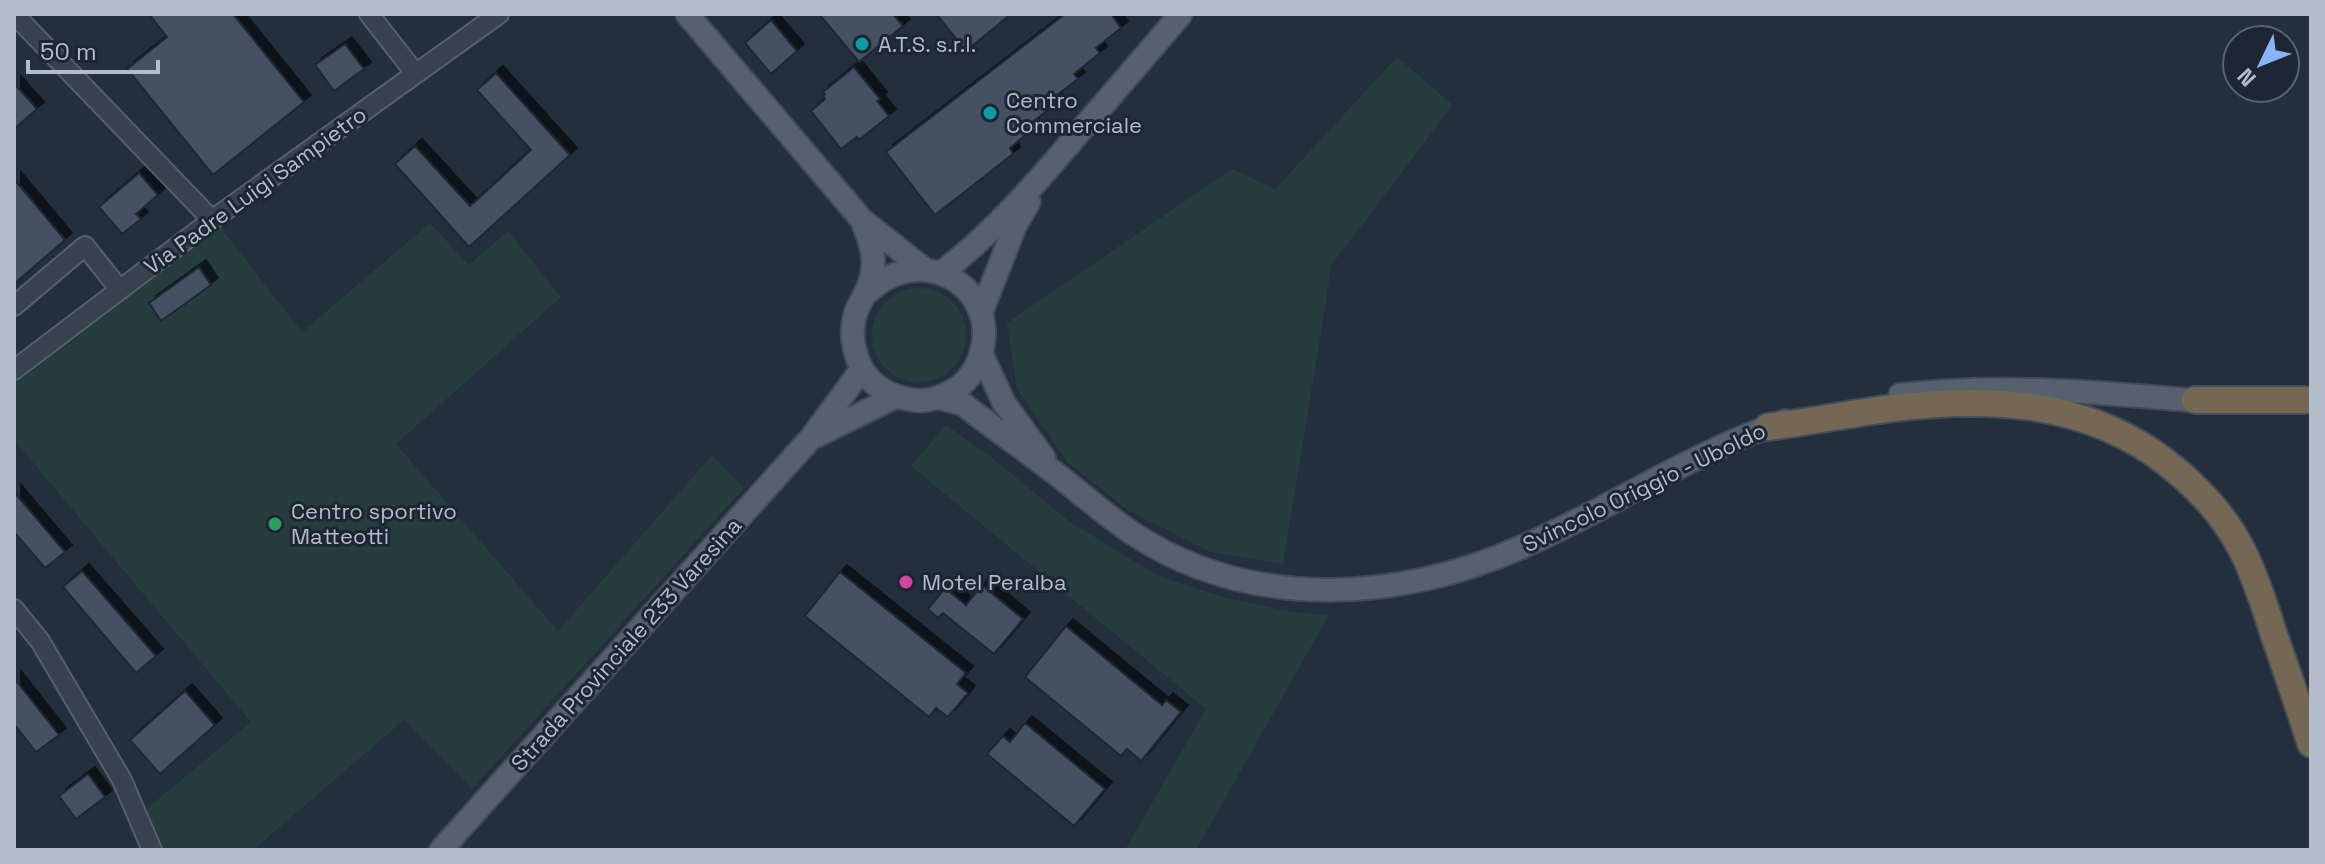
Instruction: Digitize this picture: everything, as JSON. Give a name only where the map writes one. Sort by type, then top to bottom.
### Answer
[{"type":"highway","points":[[2195,400],[2311,400]]},
{"type":"highway","points":[[1768,427],[1930,404],[2017,405],[2064,412],[2137,443],[2170,465],[2199,490],[2221,516],[2242,551],[2264,604],[2311,744]]},
{"type":"main road","points":[[687,14],[862,220],[932,271],[952,278],[970,293],[981,313],[985,333],[982,355],[960,387],[940,398],[918,401],[895,397],[876,385],[862,369],[853,347],[852,335],[856,312],[868,292],[900,271],[932,271],[961,258],[1047,170],[1181,14]]},
{"type":"main road","points":[[981,313],[1015,226],[1047,170]]},
{"type":"main road","points":[[862,220],[874,265],[868,292]]},
{"type":"main road","name":"Svincolo Origgio - Uboldo","points":[[982,355],[1004,403],[1057,475]]},
{"type":"main road","name":"Strada Provinciale 233 Varesina","points":[[441,850],[811,438],[862,369]]},
{"type":"main road","name":"Svincolo Origgio - Uboldo","points":[[940,398],[963,404],[1133,533],[1174,556],[1220,574],[1301,590],[1401,585],[1450,572],[1520,547],[1719,447],[1768,427],[1843,403],[1942,390],[2066,391],[2311,410]]},
{"type":"main road","name":"Strada Provinciale 233 Varesina","points":[[811,438],[895,397]]},
{"type":"street","points":[[14,14],[212,220]]},
{"type":"street","points":[[369,14],[415,73]]},
{"type":"street","name":"Via Padre Luigi Sampietro","points":[[14,370],[212,220],[499,14]]},
{"type":"street","points":[[14,306],[85,246],[120,290]]},
{"type":"street","points":[[14,609],[40,641],[122,780],[152,850]]},
{"type":"green space","points":[[1397,57],[1453,105],[1332,264],[1283,564],[1210,552],[1129,511],[1067,462],[1017,389],[1007,323],[1232,169],[1275,189]]},
{"type":"green space","name":"Centro sportivo Matteotti","points":[[430,223],[469,265],[508,231],[561,297],[396,444],[558,631],[712,455],[744,488],[472,789],[404,720],[253,850],[159,850],[144,811],[251,722],[14,440],[14,385],[220,227],[302,332]]},
{"type":"green space","points":[[919,288],[937,292],[952,302],[962,317],[966,335],[962,353],[952,368],[937,378],[919,382],[901,378],[886,368],[876,353],[872,335],[876,317],[886,302],[901,292]]},
{"type":"green space","points":[[946,425],[990,456],[1070,522],[1160,577],[1226,598],[1293,612],[1329,615],[1196,850],[1125,850],[1206,709],[911,466]]},
{"type":"building","points":[[149,14],[233,14],[304,102],[213,175],[127,69],[167,37]]},
{"type":"building","name":"A.T.S. s.r.l.","points":[[819,14],[893,14],[903,26],[859,62]]},
{"type":"building","name":"A.T.S. s.r.l.","points":[[936,14],[1011,14],[966,51]]},
{"type":"building","name":"Centro Commerciale","points":[[1065,14],[1111,14],[1121,28],[1096,48],[1100,53],[1074,74],[1078,79],[1053,98],[1057,103],[1030,124],[1034,128],[1010,148],[1013,154],[935,215],[886,152]]},
{"type":"building","points":[[771,20],[797,51],[771,74],[745,43]]},
{"type":"building","points":[[345,44],[364,69],[334,91],[315,65]]},
{"type":"building","points":[[854,67],[880,99],[877,101],[889,116],[859,140],[857,137],[841,149],[811,111],[825,99],[823,92]]},
{"type":"building","points":[[496,73],[570,155],[469,247],[395,164],[415,146],[470,206],[531,150],[477,90]]},
{"type":"building","points":[[14,83],[37,109],[14,129]]},
{"type":"building","points":[[139,173],[158,195],[136,214],[141,219],[122,234],[99,207]]},
{"type":"building","points":[[14,179],[65,240],[14,284]]},
{"type":"building","points":[[199,267],[211,285],[161,321],[149,303]]},
{"type":"building","points":[[14,492],[65,552],[45,568],[14,532]]},
{"type":"building","points":[[82,571],[156,656],[136,673],[63,587]]},
{"type":"building","points":[[840,572],[966,673],[957,684],[968,693],[948,717],[936,708],[929,717],[805,616]]},
{"type":"building","points":[[982,585],[1023,619],[994,654],[943,613],[938,618],[928,609],[945,588],[966,605]]},
{"type":"building","points":[[1066,626],[1162,705],[1166,700],[1181,712],[1141,761],[1127,749],[1121,756],[1025,677]]},
{"type":"building","points":[[14,678],[59,735],[36,752],[14,724]]},
{"type":"building","points":[[185,691],[215,725],[160,774],[130,740]]},
{"type":"building","points":[[1025,723],[1105,789],[1074,826],[987,754],[1003,736],[1010,742]]},
{"type":"building","points":[[88,774],[105,797],[76,819],[59,796]]},
{"type":"place","name":"A.T.S. s.r.l.","points":[[862,44]]},
{"type":"place","name":"Centro Commerciale","points":[[990,113]]},
{"type":"place","name":"Centro sportivo Matteotti","points":[[275,524]]},
{"type":"place","name":"Motel Peralba","points":[[906,582]]}]
